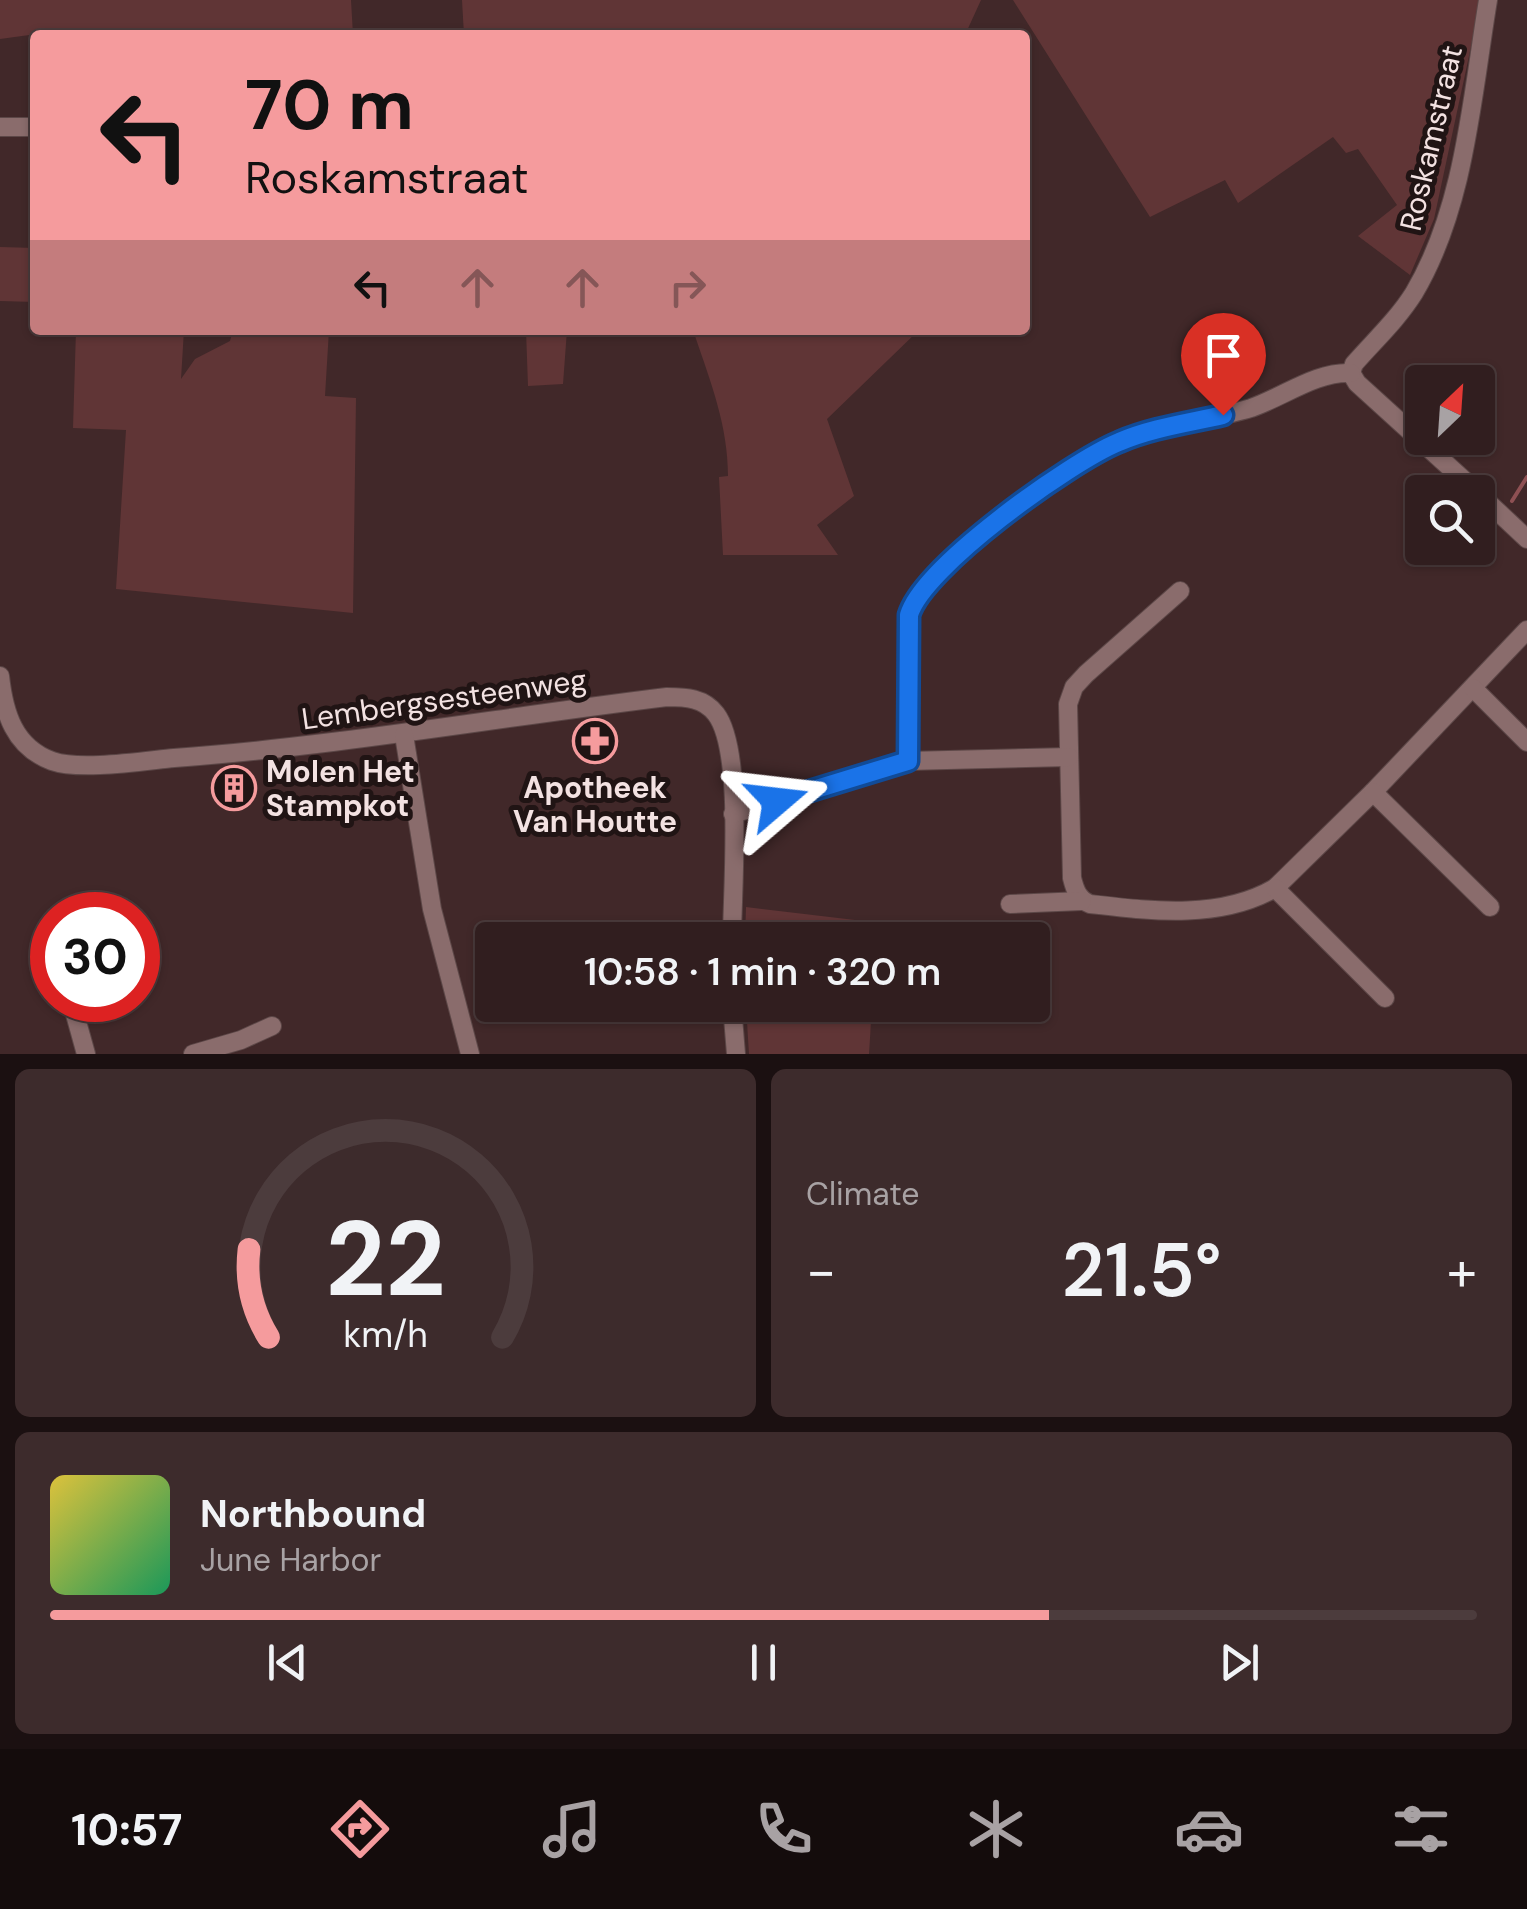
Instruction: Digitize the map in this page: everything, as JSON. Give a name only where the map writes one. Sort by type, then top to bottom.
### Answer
[{"type":"street","name":"Roskamstraat","points":[[1351,373],[1354,364],[1396,320],[1430,263],[1459,165],[1488,0]]},
{"type":"street","points":[[0,126],[30,128]]},
{"type":"street","points":[[908,761],[909,615],[913,601],[922,588],[974,542],[1058,475],[1116,443],[1138,434],[1252,408],[1327,377],[1351,373],[1357,383],[1458,475]]},
{"type":"street","points":[[1495,509],[1527,539]]},
{"type":"street","points":[[1082,900],[1072,878],[1068,704],[1074,687],[1180,592]]},
{"type":"street","points":[[1010,904],[1082,900],[1104,906],[1220,910],[1256,899],[1274,888],[1373,792],[1527,630]]},
{"type":"street","name":"Lembergsesteenweg","points":[[0,676],[9,740],[63,764],[218,755],[404,735],[664,697],[704,702],[722,725],[731,772],[732,922]]},
{"type":"street","points":[[1472,688],[1527,742]]},
{"type":"street","points":[[404,735],[436,926],[470,1054]]},
{"type":"street","points":[[733,814],[908,761],[1069,757]]},
{"type":"street","points":[[1373,792],[1490,908]]},
{"type":"street","points":[[1274,888],[1385,998]]},
{"type":"street","points":[[77,1022],[86,1054]]},
{"type":"street","points":[[733,1022],[736,1054]]},
{"type":"street","points":[[193,1054],[242,1040],[272,1026]]},
{"type":"shaded area","points":[[0,0],[351,0],[353,30],[30,30],[30,35],[0,39]]},
{"type":"shaded area","points":[[462,0],[981,0],[967,30],[464,30]]},
{"type":"shaded area","points":[[1013,0],[1481,0],[1434,219],[1410,275],[1358,236],[1397,205],[1358,149],[1346,153],[1333,137],[1238,203],[1225,180],[1150,217]]},
{"type":"shaded area","points":[[0,247],[30,248],[30,302],[0,301]]},
{"type":"shaded area","points":[[76,335],[184,335],[181,379],[195,359],[230,341],[232,335],[329,335],[325,396],[356,398],[353,613],[116,589],[126,430],[73,428]]},
{"type":"shaded area","points":[[526,335],[567,335],[563,384],[528,386]]},
{"type":"shaded area","points":[[914,335],[827,419],[854,496],[817,525],[838,555],[723,555],[719,477],[728,476],[725,440],[695,336]]},
{"type":"shaded area","points":[[746,907],[872,922],[746,922]]},
{"type":"shaded area","points":[[747,1022],[871,1022],[869,1054],[749,1054]]},
{"type":"waterway","points":[[1512,501],[1527,477]]},
{"type":"place","name":"Apotheek Van Houtte","points":[[595,741]]},
{"type":"place","name":"Molen Het Stampkot","points":[[234,788]]},
{"type":"route","points":[[777,801],[908,761],[909,615],[913,601],[922,588],[974,542],[1033,493],[1082,460],[1138,434],[1223,415]]}]
